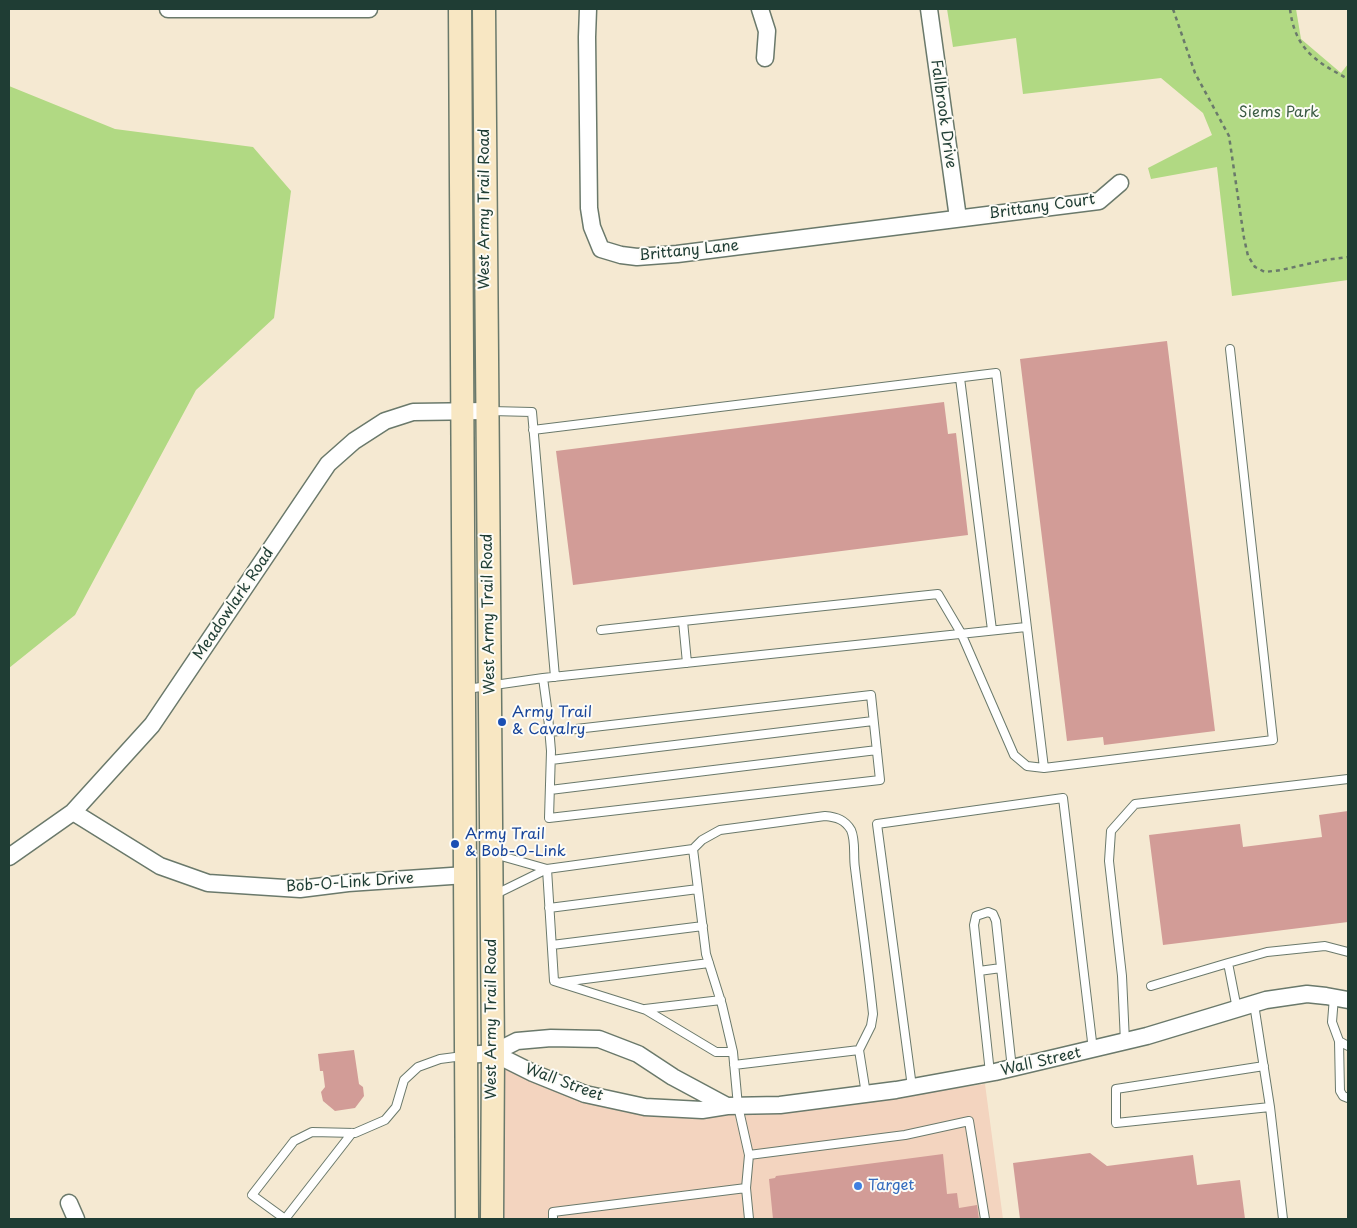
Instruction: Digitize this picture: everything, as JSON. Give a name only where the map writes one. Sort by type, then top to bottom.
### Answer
[{"type":"main road","name":"West Army Trail Road","points":[[460,9],[467,1219]]},
{"type":"main road","name":"West Army Trail Road","points":[[484,9],[486,411],[492,896],[492,1219]]},
{"type":"street","points":[[168,9],[369,9]]},
{"type":"street","name":"Brittany Lane","points":[[588,9],[589,199],[592,227],[601,249],[621,255],[677,254],[958,218]]},
{"type":"street","points":[[760,9],[767,31],[765,58]]},
{"type":"street","name":"Fallbrook Drive","points":[[929,9],[958,218]]},
{"type":"street","name":"Brittany Court","points":[[958,218],[1099,202],[1120,183]]},
{"type":"street","name":"Meadowlark Road","points":[[9,857],[73,812],[152,725],[328,464],[354,441],[385,421],[412,412],[486,411]]},
{"type":"street","name":"Bob-O-Link Drive","points":[[73,812],[160,866],[208,883],[300,889],[348,883],[466,875]]},
{"type":"street","name":"Wall Street","points":[[493,1053],[532,1073],[594,1096],[645,1107],[702,1110],[733,1106],[780,1105],[912,1088],[1012,1069],[1093,1050],[1254,1004],[1294,995],[1307,994],[1341,999]]},
{"type":"street","name":"Wall Street","points":[[467,1055],[493,1053],[517,1041],[551,1038],[599,1040],[638,1054],[673,1077],[733,1106]]},
{"type":"street","points":[[69,1203],[76,1219]]},
{"type":"lane","points":[[601,630],[938,594],[961,633],[1014,754],[1027,766],[1044,768],[1273,740],[1230,349]]},
{"type":"lane","points":[[533,430],[996,374],[1044,768]]},
{"type":"lane","points":[[960,378],[992,630]]},
{"type":"lane","points":[[486,411],[532,412],[555,677]]},
{"type":"lane","points":[[682,621],[687,663]]},
{"type":"lane","points":[[465,689],[543,678],[1026,627]]},
{"type":"lane","points":[[543,678],[550,732],[549,818],[880,780],[870,695],[550,732]]},
{"type":"lane","points":[[551,760],[874,721]]},
{"type":"lane","points":[[550,790],[877,750]]},
{"type":"lane","points":[[1125,1042],[1122,976],[1110,861],[1111,831],[1135,804],[1348,779]]},
{"type":"lane","points":[[912,1088],[877,824],[1063,798],[1093,1050]]},
{"type":"lane","points":[[492,896],[547,869],[693,849],[702,840],[720,830],[825,816],[836,817],[843,821],[853,838],[854,865],[873,1014],[871,1026],[859,1050],[866,1094]]},
{"type":"lane","points":[[693,849],[702,926],[709,963],[721,1000],[732,1052],[734,1065],[733,1106],[748,1155],[746,1188],[749,1219]]},
{"type":"lane","points":[[491,854],[547,869]]},
{"type":"lane","points":[[547,869],[554,981],[645,1009],[716,1052],[732,1052]]},
{"type":"lane","points":[[550,908],[698,889]]},
{"type":"lane","points":[[990,1073],[974,925],[976,916],[988,912],[993,914],[996,921],[1012,1069]]},
{"type":"lane","points":[[552,945],[702,926]]},
{"type":"lane","points":[[1151,986],[1267,952],[1325,946],[1348,952]]},
{"type":"lane","points":[[558,983],[709,963]]},
{"type":"lane","points":[[1228,963],[1237,1009]]},
{"type":"lane","points":[[979,972],[1001,968]]},
{"type":"lane","points":[[1341,999],[1332,1022],[1339,1041],[1340,1092],[1348,1098]]},
{"type":"lane","points":[[645,1009],[721,1000]]},
{"type":"lane","points":[[1254,1004],[1270,1107],[1283,1219]]},
{"type":"lane","points":[[1339,1041],[1348,1046]]},
{"type":"lane","points":[[734,1065],[859,1050]]},
{"type":"lane","points":[[352,1133],[285,1219],[252,1195],[294,1141],[312,1132],[352,1133],[355,1134],[385,1120],[396,1107],[404,1080],[418,1067],[440,1059],[467,1055]]},
{"type":"lane","points":[[1264,1066],[1116,1089],[1116,1124],[1270,1107]]},
{"type":"lane","points":[[748,1155],[905,1136],[969,1121],[985,1219]]},
{"type":"lane","points":[[553,1219],[553,1212],[746,1188]]},
{"type":"path","points":[[1174,9],[1195,73],[1229,136],[1244,238],[1248,256],[1255,267],[1265,272],[1348,257]]},
{"type":"path","points":[[1290,9],[1297,38],[1306,50],[1324,66],[1348,79]]},
{"type":"shaded area","points":[[500,1065],[551,1086],[627,1113],[781,1113],[985,1084],[1003,1219],[501,1219]]},
{"type":"green space","name":"Siems Park","points":[[947,9],[1296,9],[1301,39],[1341,73],[1348,64],[1348,280],[1232,296],[1217,167],[1151,179],[1148,168],[1212,135],[1203,113],[1161,78],[1023,94],[1016,38],[953,47]]},
{"type":"green space","points":[[9,86],[115,129],[253,147],[291,191],[274,318],[196,390],[75,615],[9,668]]},
{"type":"building","points":[[1167,341],[1215,731],[1104,745],[1103,737],[1067,741],[1020,359]]},
{"type":"building","points":[[944,402],[948,434],[956,433],[968,535],[573,585],[556,451]]},
{"type":"building","points":[[1348,811],[1348,922],[1163,945],[1149,835],[1240,824],[1243,847],[1322,837],[1319,815]]},
{"type":"building","points":[[354,1050],[359,1084],[363,1087],[364,1096],[355,1108],[335,1111],[323,1101],[321,1092],[325,1087],[323,1071],[320,1071],[318,1054]]},
{"type":"building","points":[[1090,1153],[1107,1166],[1193,1155],[1197,1185],[1240,1180],[1245,1219],[1020,1219],[1013,1163]]},
{"type":"building","name":"Target","points":[[943,1154],[947,1194],[957,1193],[959,1208],[977,1205],[979,1219],[773,1219],[769,1179],[776,1176]]},
{"type":"place","name":"Army Trail & Cavalry","points":[[502,722]]},
{"type":"place","name":"Army Trail & Bob-O-Link","points":[[455,844]]},
{"type":"place","name":"Target","points":[[858,1186]]}]
